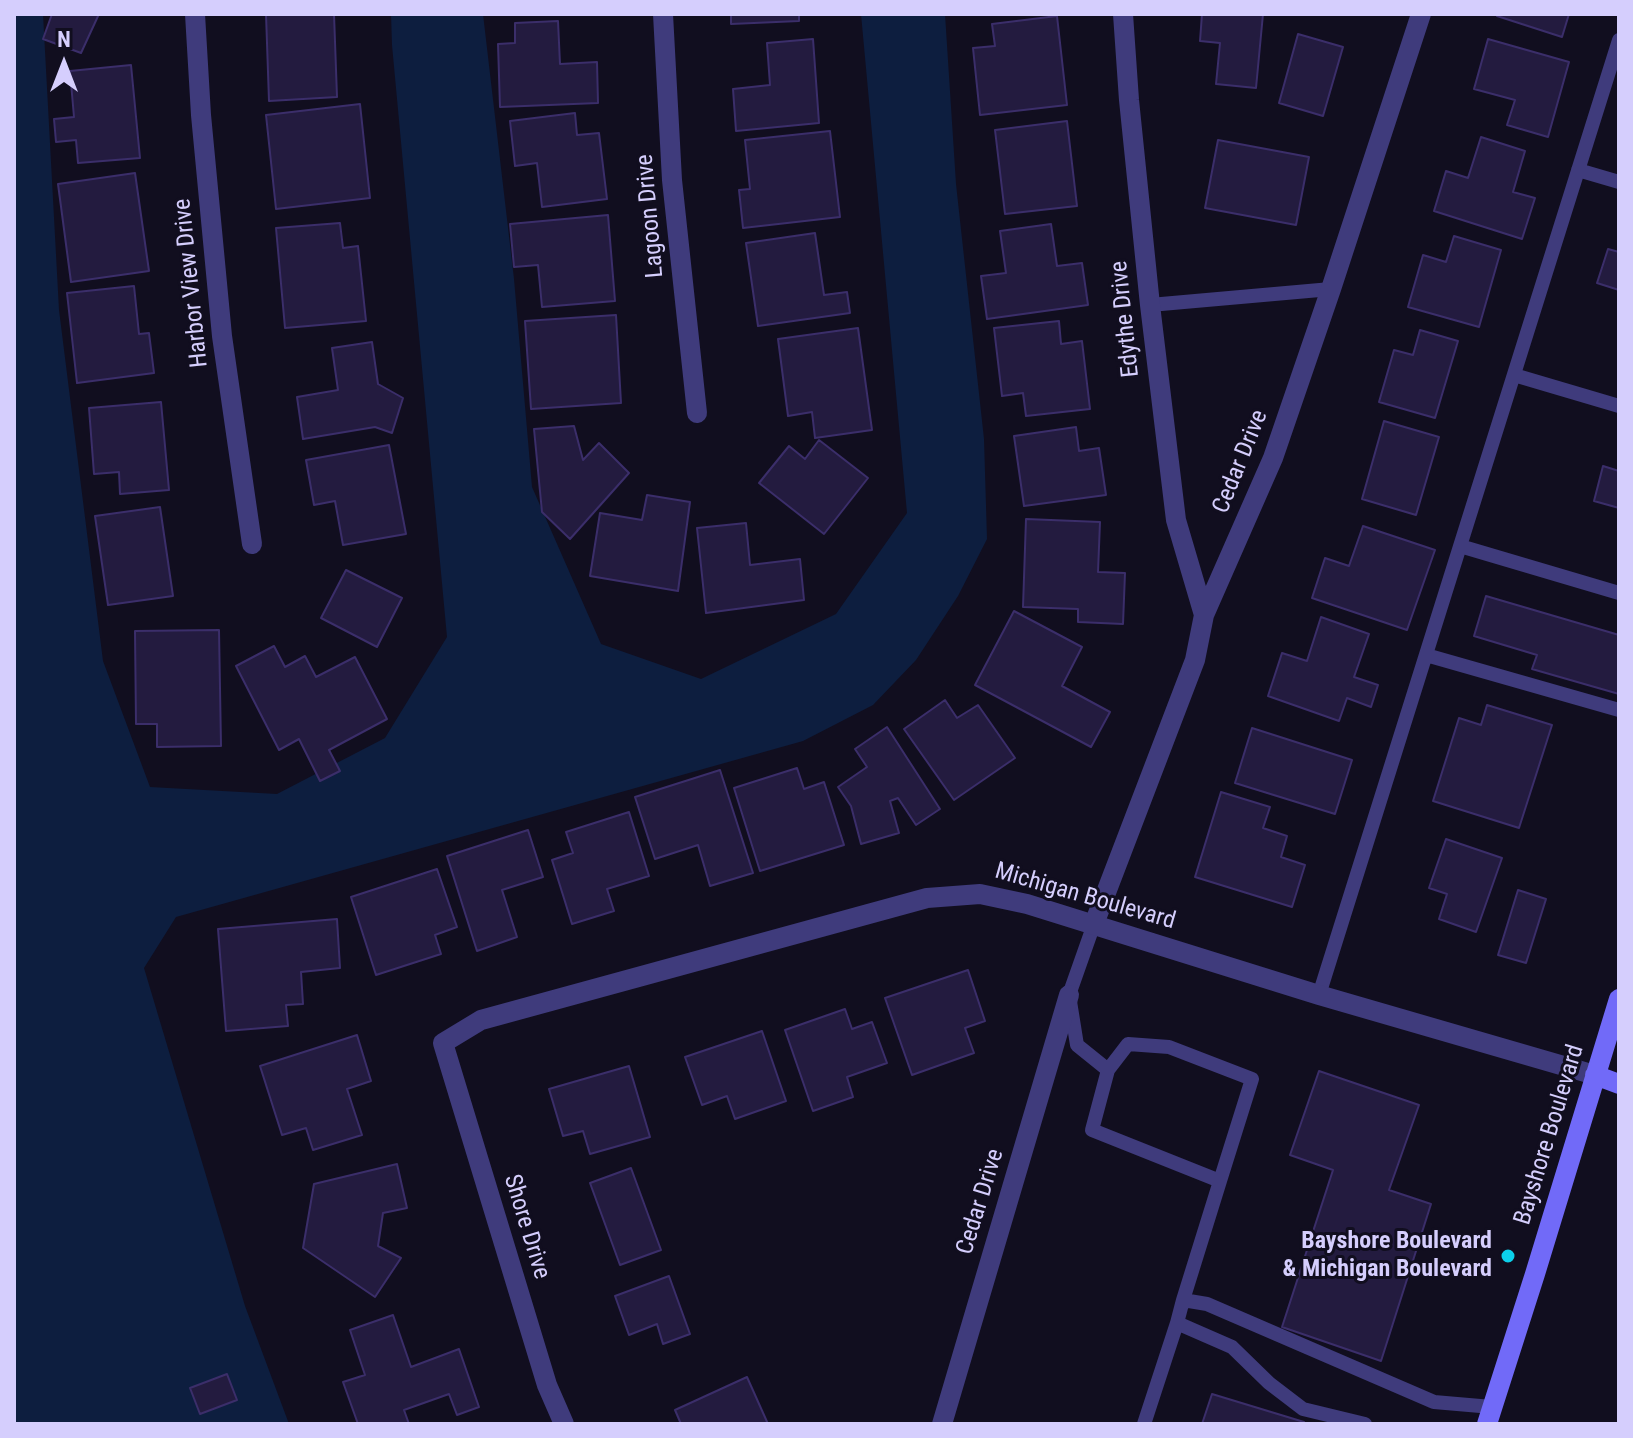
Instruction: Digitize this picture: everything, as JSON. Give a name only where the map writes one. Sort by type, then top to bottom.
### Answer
[{"type":"main road","name":"Bayshore Boulevard","points":[[1489,1416],[1619,999]]},
{"type":"main road","name":"Michigan Boulevard","points":[[1595,1075],[1619,1084]]},
{"type":"street","name":"Harbor View Drive","points":[[195,14],[201,115],[222,336],[252,544]]},
{"type":"street","name":"Lagoon Drive","points":[[663,14],[672,180],[697,413]]},
{"type":"street","name":"Edythe Drive","points":[[1123,14],[1150,305],[1176,520],[1204,615]]},
{"type":"street","name":"Cedar Drive","points":[[1094,924],[1195,660],[1204,615],[1273,458],[1421,14]]},
{"type":"street","name":"Michigan Boulevard","points":[[443,1043],[481,1020],[927,898],[980,894],[1027,904],[1319,995],[1595,1075]]},
{"type":"street","name":"Cedar Drive","points":[[942,1424],[1069,995]]},
{"type":"street","name":"Shore Drive","points":[[443,1043],[547,1385],[564,1424]]},
{"type":"lane","points":[[1319,995],[1619,40]]},
{"type":"lane","points":[[1578,170],[1619,182]]},
{"type":"lane","points":[[1150,305],[1331,289]]},
{"type":"lane","points":[[1514,375],[1619,406]]},
{"type":"lane","points":[[1460,546],[1619,593]]},
{"type":"lane","points":[[1426,655],[1619,710]]},
{"type":"lane","points":[[1094,924],[1069,995],[1077,1045],[1108,1070]]},
{"type":"lane","points":[[1144,1424],[1252,1079],[1169,1047],[1128,1044],[1108,1070],[1092,1130],[1220,1181]]},
{"type":"lane","points":[[1183,1300],[1207,1304],[1434,1402],[1489,1416]]},
{"type":"lane","points":[[1177,1323],[1232,1347],[1269,1383],[1303,1409],[1365,1424]]},
{"type":"water","points":[[14,14],[43,14],[59,310],[103,661],[150,787],[277,794],[385,738],[447,637],[391,14],[483,14],[514,279],[532,487],[601,644],[701,679],[836,614],[907,513],[861,14],[945,14],[956,184],[984,439],[987,539],[958,596],[916,660],[873,705],[803,741],[176,917],[144,968],[245,1306],[289,1424],[14,1424]]},
{"type":"building","points":[[52,14],[99,14],[81,53],[43,39]]},
{"type":"building","points":[[266,14],[334,14],[337,97],[269,101]]},
{"type":"building","points":[[731,14],[799,14],[799,21],[731,24]]},
{"type":"building","points":[[1202,14],[1263,14],[1256,88],[1216,84],[1220,43],[1200,41]]},
{"type":"building","points":[[1498,14],[1569,14],[1562,37]]},
{"type":"building","points":[[1057,16],[1067,105],[980,115],[973,48],[995,46],[992,24]]},
{"type":"building","points":[[558,21],[560,64],[597,62],[598,103],[500,107],[498,44],[515,43],[515,23]]},
{"type":"building","points":[[1298,34],[1343,47],[1323,116],[1279,103]]},
{"type":"building","points":[[813,39],[819,123],[736,131],[733,89],[770,85],[767,43]]},
{"type":"building","points":[[1488,39],[1569,62],[1548,137],[1507,125],[1515,100],[1474,89]]},
{"type":"building","points":[[131,65],[140,158],[78,163],[76,140],[56,142],[54,119],[74,117],[70,71]]},
{"type":"building","points":[[360,104],[370,198],[276,209],[266,115]]},
{"type":"building","points":[[575,113],[577,135],[599,133],[607,199],[542,207],[537,163],[515,166],[510,121]]},
{"type":"building","points":[[1067,121],[1077,206],[1005,214],[995,130]]},
{"type":"building","points":[[830,131],[840,217],[743,228],[739,190],[750,189],[745,140]]},
{"type":"building","points":[[1481,137],[1525,151],[1513,192],[1535,198],[1522,239],[1434,211],[1446,171],[1468,178]]},
{"type":"building","points":[[1218,140],[1309,157],[1296,225],[1205,208]]},
{"type":"building","points":[[135,173],[149,271],[71,282],[58,184]]},
{"type":"building","points":[[608,215],[615,301],[542,307],[538,265],[514,267],[510,224]]},
{"type":"building","points":[[340,223],[343,248],[358,246],[366,321],[285,328],[276,228]]},
{"type":"building","points":[[1051,224],[1057,266],[1082,263],[1088,305],[987,319],[981,276],[1006,273],[1000,231]]},
{"type":"building","points":[[815,233],[824,295],[847,292],[850,313],[758,326],[746,243]]},
{"type":"building","points":[[1454,236],[1501,250],[1479,327],[1408,307],[1423,255],[1446,262]]},
{"type":"building","points":[[1608,249],[1619,252],[1619,290],[1597,283]]},
{"type":"building","points":[[134,286],[139,334],[149,333],[154,373],[77,383],[67,293]]},
{"type":"building","points":[[616,315],[621,403],[531,409],[525,321]]},
{"type":"building","points":[[1059,321],[1061,344],[1082,341],[1090,409],[1026,416],[1023,393],[1002,396],[994,328]]},
{"type":"building","points":[[858,328],[872,430],[815,438],[812,412],[788,416],[778,339]]},
{"type":"building","points":[[1420,330],[1458,341],[1435,418],[1379,402],[1394,350],[1413,355]]},
{"type":"building","points":[[372,342],[378,384],[403,398],[392,433],[375,427],[303,439],[297,397],[338,390],[332,348]]},
{"type":"building","points":[[161,402],[169,490],[120,494],[119,472],[94,474],[89,408]]},
{"type":"building","points":[[1384,421],[1439,437],[1416,515],[1362,499]]},
{"type":"building","points":[[574,426],[583,460],[599,443],[629,473],[570,539],[542,512],[534,429]]},
{"type":"building","points":[[1076,427],[1079,451],[1099,448],[1106,495],[1024,506],[1014,436]]},
{"type":"building","points":[[819,440],[868,478],[824,534],[759,483],[789,446],[805,459]]},
{"type":"building","points":[[389,445],[406,534],[343,545],[335,501],[314,505],[306,460]]},
{"type":"building","points":[[1603,466],[1619,471],[1619,508],[1594,501]]},
{"type":"building","points":[[647,495],[690,502],[678,591],[590,576],[600,513],[642,520]]},
{"type":"building","points":[[160,507],[173,596],[108,605],[95,516]]},
{"type":"building","points":[[1026,519],[1100,522],[1098,572],[1125,573],[1123,624],[1078,622],[1078,609],[1023,607]]},
{"type":"building","points":[[746,523],[750,565],[800,559],[804,600],[706,613],[697,528]]},
{"type":"building","points":[[1363,526],[1435,550],[1407,630],[1312,598],[1325,558],[1349,566]]},
{"type":"building","points":[[346,570],[402,598],[377,647],[321,618]]},
{"type":"building","points":[[1486,596],[1619,635],[1619,694],[1532,669],[1537,655],[1474,636]]},
{"type":"building","points":[[1014,611],[1082,647],[1062,686],[1110,712],[1091,747],[975,685]]},
{"type":"building","points":[[1321,617],[1369,634],[1354,677],[1378,685],[1371,707],[1347,698],[1339,721],[1268,696],[1282,653],[1307,661]]},
{"type":"building","points":[[219,630],[221,746],[157,747],[157,724],[136,724],[135,631]]},
{"type":"building","points":[[274,646],[285,667],[305,656],[316,677],[355,657],[387,719],[329,750],[340,771],[320,781],[299,739],[279,750],[236,666]]},
{"type":"building","points":[[945,700],[957,718],[978,705],[1015,758],[954,800],[904,729]]},
{"type":"building","points":[[1487,705],[1552,725],[1519,828],[1433,801],[1459,718],[1481,725]]},
{"type":"building","points":[[887,727],[940,809],[916,825],[898,798],[890,801],[899,833],[861,844],[851,806],[838,787],[867,767],[855,749]]},
{"type":"building","points":[[1252,728],[1352,760],[1335,814],[1235,783]]},
{"type":"building","points":[[797,768],[804,789],[824,782],[844,845],[760,871],[734,788]]},
{"type":"building","points":[[720,770],[753,873],[710,886],[698,845],[655,859],[635,797]]},
{"type":"building","points":[[1221,792],[1270,807],[1263,828],[1287,836],[1281,857],[1305,865],[1292,907],[1195,877]]},
{"type":"building","points":[[629,812],[649,876],[607,889],[614,911],[572,924],[552,860],[573,853],[566,832]]},
{"type":"building","points":[[528,830],[543,877],[502,890],[517,937],[477,951],[447,856]]},
{"type":"building","points":[[1446,839],[1502,858],[1476,932],[1439,919],[1447,894],[1429,888]]},
{"type":"building","points":[[437,869],[457,927],[435,935],[441,954],[376,975],[351,897]]},
{"type":"building","points":[[1518,890],[1546,899],[1526,963],[1498,955]]},
{"type":"building","points":[[337,919],[340,968],[301,972],[303,1004],[286,1005],[288,1026],[226,1031],[218,929]]},
{"type":"building","points":[[968,970],[985,1021],[965,1028],[974,1053],[912,1075],[885,998]]},
{"type":"building","points":[[845,1009],[852,1029],[872,1022],[887,1063],[847,1077],[853,1097],[813,1111],[785,1030]]},
{"type":"building","points":[[762,1031],[786,1101],[735,1119],[727,1096],[702,1105],[685,1057]]},
{"type":"building","points":[[357,1035],[371,1081],[347,1089],[362,1135],[313,1150],[306,1128],[282,1135],[260,1066]]},
{"type":"building","points":[[629,1066],[650,1137],[590,1154],[583,1131],[563,1136],[549,1089]]},
{"type":"building","points":[[1319,1071],[1419,1105],[1389,1190],[1431,1204],[1381,1361],[1282,1327],[1333,1170],[1290,1155]]},
{"type":"building","points":[[397,1164],[407,1208],[383,1213],[378,1246],[401,1258],[375,1297],[303,1248],[314,1184]]},
{"type":"building","points":[[631,1168],[661,1250],[620,1265],[590,1183]]},
{"type":"building","points":[[669,1276],[690,1334],[663,1344],[657,1324],[629,1335],[615,1296]]},
{"type":"building","points":[[393,1315],[411,1367],[459,1349],[479,1407],[457,1415],[449,1394],[404,1410],[409,1424],[358,1424],[343,1382],[365,1375],[350,1330]]},
{"type":"building","points":[[227,1374],[237,1400],[200,1414],[190,1388]]},
{"type":"building","points":[[747,1377],[768,1424],[681,1424],[675,1410]]},
{"type":"building","points":[[1212,1394],[1304,1422],[1304,1424],[1202,1424]]},
{"type":"place","name":"Bayshore Boulevard & Michigan Boulevard","points":[[1508,1256]]}]
